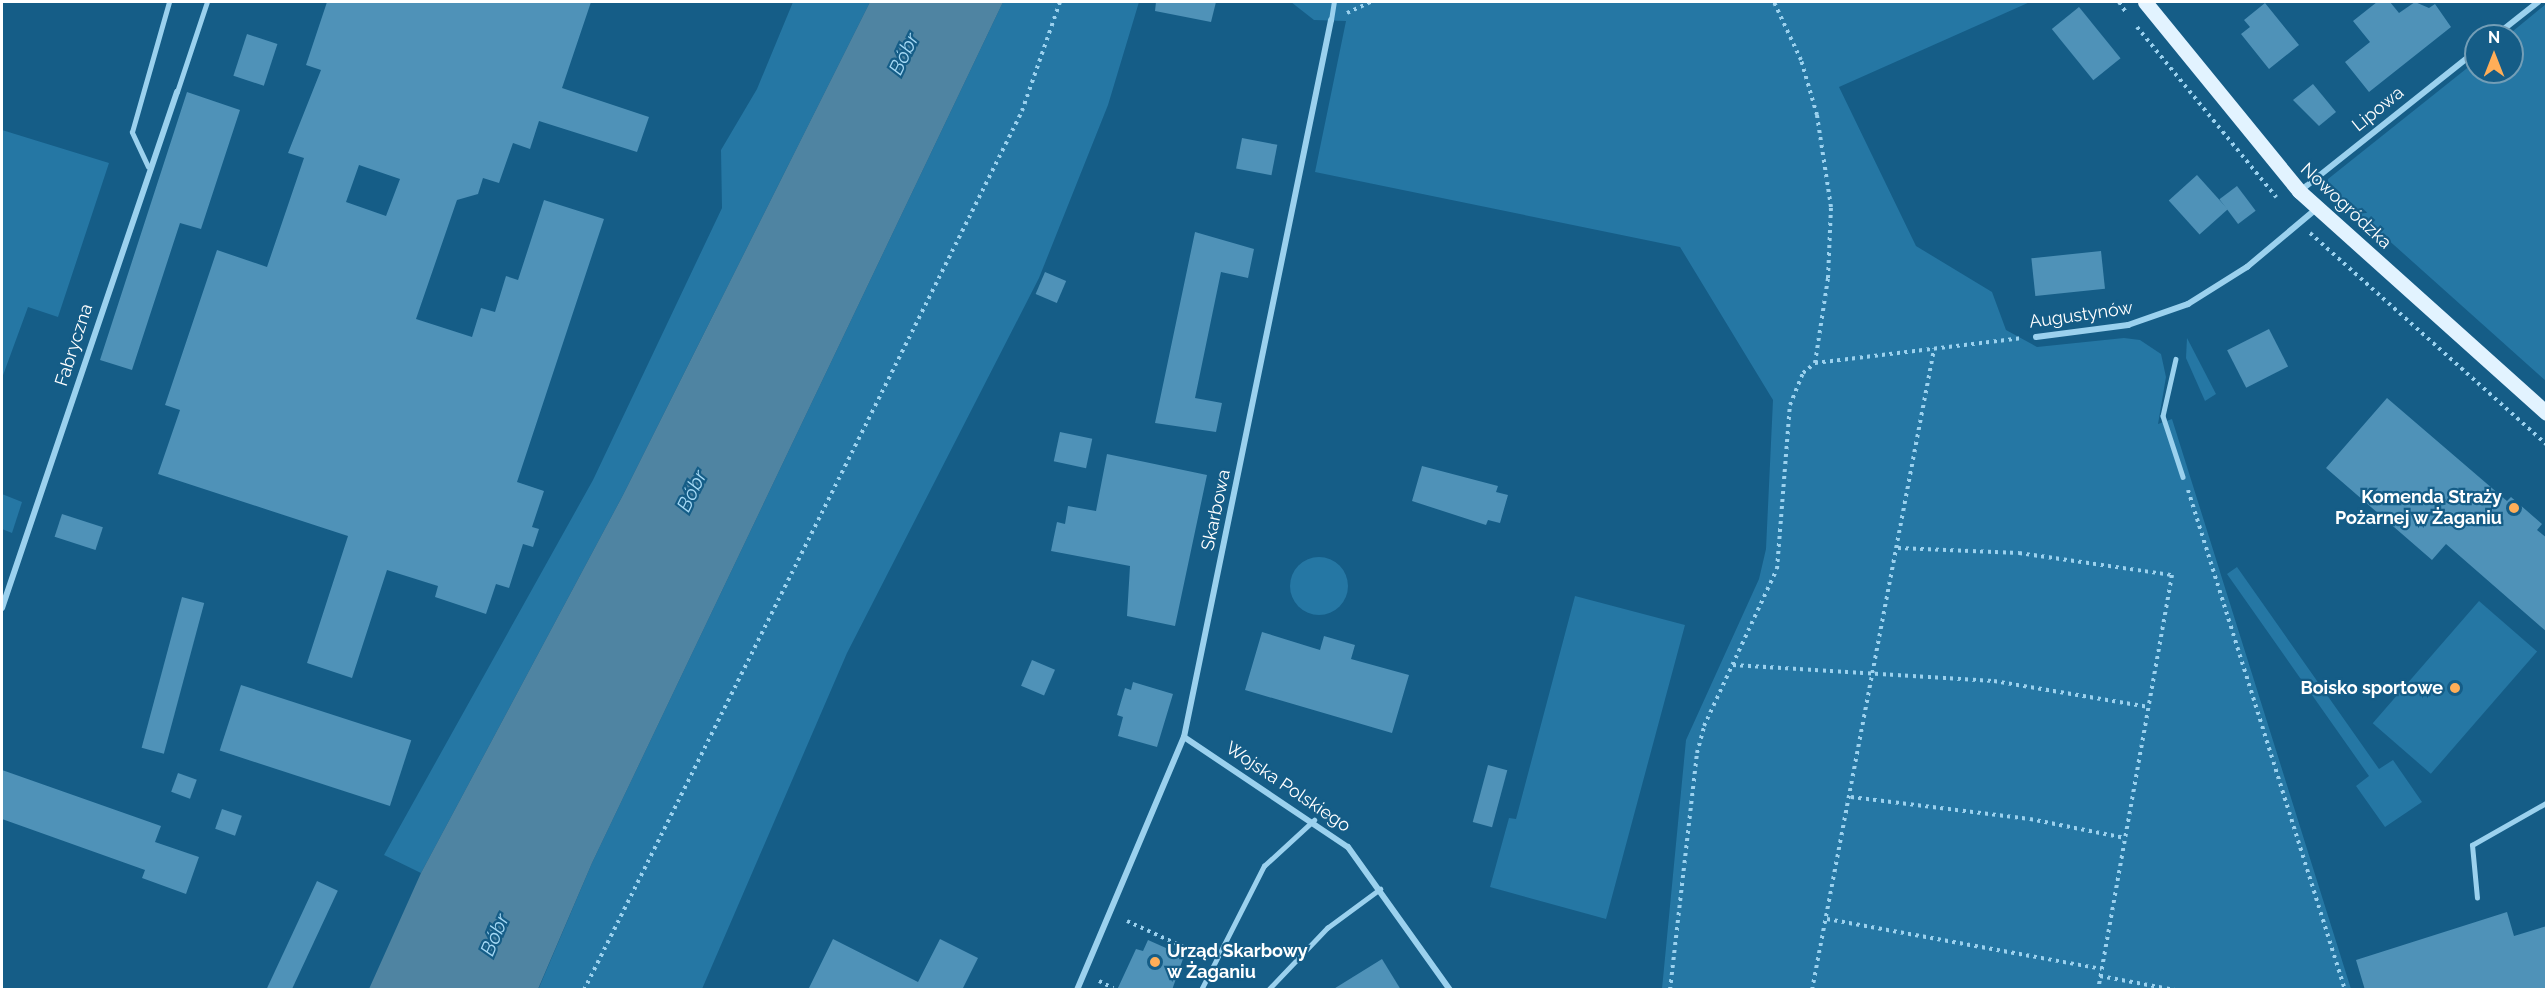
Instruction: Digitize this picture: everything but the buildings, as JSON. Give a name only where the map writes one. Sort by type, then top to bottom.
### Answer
[{"type":"main road","name":"Nowogródzka","points":[[2145,2],[2299,191],[2547,413]]},
{"type":"street","points":[[2510,24],[2538,2]]},
{"type":"street","name":"Skarbowa","points":[[1077,990],[1184,737],[1331,20]]},
{"type":"street","name":"Lipowa","points":[[2299,191],[2464,60]]},
{"type":"street","name":"Fabryczna","points":[[2,608],[148,167],[177,92]]},
{"type":"street","name":"Augustynów","points":[[2036,337],[2128,325],[2188,304],[2247,267],[2317,209]]},
{"type":"street","name":"Wojska Polskiego","points":[[1184,737],[1314,820],[1348,847],[1450,990]]},
{"type":"lane","points":[[148,167],[132,132],[169,2]]},
{"type":"lane","points":[[177,92],[207,2]]},
{"type":"lane","points":[[1331,20],[1334,2]]},
{"type":"lane","points":[[2176,359],[2163,416],[2183,477]]},
{"type":"lane","points":[[2477,898],[2472,845],[2547,803]]},
{"type":"lane","points":[[1201,990],[1264,866],[1314,820]]},
{"type":"lane","points":[[1268,990],[1327,928],[1380,889]]},
{"type":"path","points":[[584,990],[1022,111],[1060,2]]},
{"type":"path","points":[[1331,20],[1371,2]]},
{"type":"path","points":[[1670,990],[1697,753],[1733,665],[1777,569],[1790,405],[1803,373],[1815,363],[1831,243],[1827,163],[1811,87],[1774,2]]},
{"type":"path","name":"Augustynów","points":[[1815,363],[2036,337]]},
{"type":"path","points":[[1812,990],[1851,797],[1934,349]]},
{"type":"path","points":[[2183,477],[2345,990]]},
{"type":"path","points":[[1898,548],[2019,553],[2172,575],[2098,990]]},
{"type":"path","points":[[1733,665],[1994,681],[2149,707]]},
{"type":"path","points":[[1851,797],[2030,819],[2125,838]]},
{"type":"path","points":[[1827,919],[2101,969]]},
{"type":"path","points":[[1127,921],[1214,961]]},
{"type":"path","points":[[2100,976],[2175,990]]},
{"type":"path","points":[[1099,981],[1113,988]]},
{"type":"shaded area","points":[[793,2],[870,2],[623,495],[421,873],[384,855],[593,480],[722,208],[721,150],[757,89]]},
{"type":"shaded area","points":[[1003,2],[1139,2],[1108,105],[1039,278],[847,653],[702,989],[538,990],[592,863]]},
{"type":"shaded area","points":[[1291,2],[2030,2],[1839,87],[1916,246],[1992,292],[2006,330],[2037,347],[2124,338],[2140,340],[2161,354],[2166,377],[2158,424],[2172,419],[2351,989],[1662,989],[1686,740],[1759,579],[1766,549],[1773,400],[1680,247],[1315,172],[1346,21],[1314,20]]},
{"type":"shaded area","points":[[2546,4],[2546,381],[2328,186],[2328,179],[2464,71],[2464,84],[2524,84],[2524,24],[2522,24]]},
{"type":"shaded area","points":[[2,130],[109,163],[58,317],[28,307],[2,378]]},
{"type":"shaded area","points":[[2187,338],[2216,394],[2205,401],[2186,358]]},
{"type":"shaded area","points":[[2,494],[22,502],[12,533],[2,529]]},
{"type":"shaded area","points":[[1319,557],[1330,559],[1340,565],[1346,575],[1348,586],[1346,597],[1340,607],[1330,613],[1319,615],[1308,613],[1298,607],[1292,597],[1290,586],[1292,575],[1298,565],[1308,559]]},
{"type":"shaded area","points":[[2237,567],[2379,769],[2393,760],[2422,802],[2385,827],[2356,786],[2369,776],[2227,574]]},
{"type":"shaded area","points":[[1575,596],[1685,625],[1606,919],[1490,887],[1509,818],[1516,819]]},
{"type":"shaded area","name":"Boisko sportowe","points":[[2479,601],[2537,652],[2431,774],[2373,723]]},
{"type":"water","name":"Bóbr","points":[[870,2],[1003,2],[592,863],[538,989],[369,989],[421,873],[623,495]]},
{"type":"place","name":"Komenda Straży Pożarnej w Żaganiu","points":[[2514,508]]},
{"type":"place","name":"Boisko sportowe","points":[[2455,688]]},
{"type":"place","name":"Urząd Skarbowy w Żaganiu","points":[[1155,962]]}]
